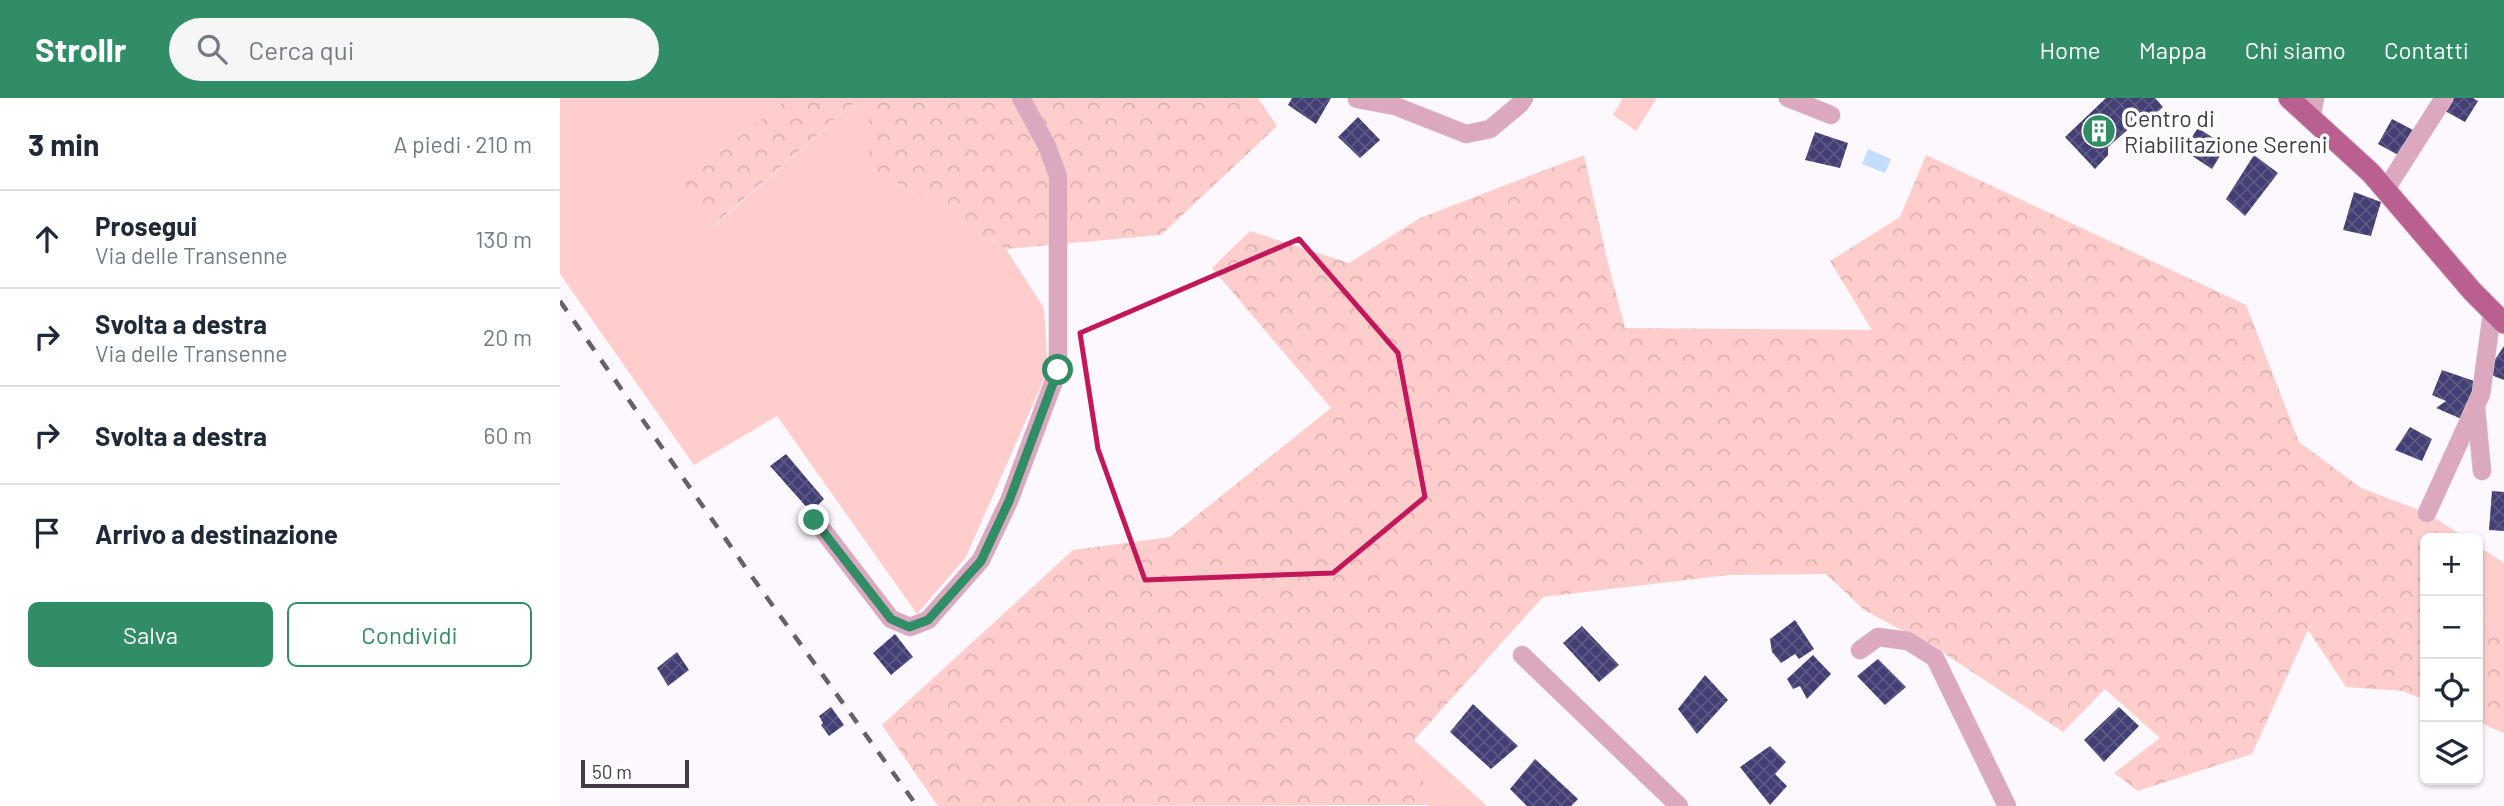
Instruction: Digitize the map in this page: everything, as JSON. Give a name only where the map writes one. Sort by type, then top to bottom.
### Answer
[{"type":"main road","points":[[2289,98],[2313,108],[2498,318]]},
{"type":"street","points":[[814,520],[891,619],[909,627],[928,620],[981,561],[1009,501],[1058,370],[1058,176],[1047,146],[1021,98]]},
{"type":"street","points":[[1357,99],[1395,106],[1466,134],[1490,129],[1524,98]]},
{"type":"street","points":[[1788,98],[1830,115]]},
{"type":"street","points":[[2386,189],[2444,98]]},
{"type":"street","points":[[2427,513],[2481,394],[2498,318]]},
{"type":"street","points":[[2476,405],[2482,471]]},
{"type":"street","points":[[1860,650],[1878,637],[1908,641],[1935,658],[2007,806]]},
{"type":"street","points":[[1522,655],[1679,806]]},
{"type":"highlighted area","points":[[1299,239],[1398,353],[1425,497],[1333,573],[1145,580],[1098,449],[1080,333]]},
{"type":"green space","points":[[560,98],[788,98],[682,182],[714,226],[860,98],[869,98],[869,166],[1006,249],[1044,308],[1048,370],[966,557],[917,614],[777,416],[694,465],[560,274]]},
{"type":"green space","points":[[788,98],[860,98],[713,226],[682,182]]},
{"type":"green space","points":[[869,98],[1258,98],[1277,126],[1161,235],[1006,249],[869,166]]},
{"type":"green space","points":[[1623,98],[1657,98],[1636,131],[1613,115]]},
{"type":"green space","points":[[1584,155],[1625,328],[1872,330],[1830,261],[1900,217],[1926,155],[2246,305],[2299,442],[2361,488],[2427,513],[2437,533],[2420,533],[2420,698],[2403,691],[2346,687],[2308,630],[2252,754],[2138,791],[2114,773],[2160,738],[2105,689],[2063,732],[1939,650],[1864,610],[1826,574],[1729,575],[1543,597],[1414,740],[1429,805],[938,806],[882,725],[1073,550],[1170,537],[1331,408],[1212,268],[1250,231],[1349,263],[1420,218]]},
{"type":"green space","points":[[2427,513],[2458,533],[2437,533]]},
{"type":"green space","points":[[2483,549],[2504,563],[2504,641],[2483,612]]},
{"type":"green space","points":[[2483,612],[2504,641],[2504,733],[2483,724]]},
{"type":"green space","points":[[1414,740],[1487,806],[1429,806]]},
{"type":"water","points":[[1868,149],[1891,159],[1885,173],[1862,164]]},
{"type":"building","points":[[1292,98],[1331,98],[1316,124],[1288,105]]},
{"type":"building","name":"Centro di Riabilitazione Sereni","points":[[2106,98],[2155,98],[2163,107],[2143,125],[2133,125],[2108,147],[2108,155],[2095,169],[2065,137]]},
{"type":"building","points":[[2454,98],[2473,98],[2478,101],[2465,122],[2445,111]]},
{"type":"building","points":[[1358,117],[1380,140],[1360,158],[1338,137]]},
{"type":"building","points":[[2392,119],[2415,131],[2400,156],[2378,144]]},
{"type":"building","points":[[2198,128],[2226,146],[2212,169],[2183,150]]},
{"type":"building","points":[[1815,132],[1848,143],[1840,168],[1805,160]]},
{"type":"building","points":[[2254,155],[2278,173],[2245,216],[2226,199]]},
{"type":"building","points":[[2354,192],[2381,202],[2371,236],[2343,230]]},
{"type":"building","points":[[2504,346],[2504,380],[2486,373]]},
{"type":"building","points":[[2442,370],[2480,383],[2464,420],[2436,408],[2446,401],[2432,395]]},
{"type":"building","points":[[2410,427],[2432,439],[2422,461],[2395,450]]},
{"type":"building","points":[[786,454],[824,499],[811,512],[770,466]]},
{"type":"building","points":[[2492,491],[2504,492],[2504,531],[2489,530]]},
{"type":"building","points":[[1795,620],[1814,649],[1799,659],[1795,654],[1781,663],[1772,652],[1770,639]]},
{"type":"building","points":[[1582,626],[1619,665],[1599,682],[1563,643]]},
{"type":"building","points":[[895,634],[913,657],[891,675],[873,653]]},
{"type":"building","points":[[677,652],[689,670],[668,686],[657,668]]},
{"type":"building","points":[[1813,655],[1831,674],[1807,699],[1800,686],[1793,689],[1787,679]]},
{"type":"building","points":[[1878,659],[1906,687],[1885,705],[1857,676]]},
{"type":"building","points":[[1705,675],[1728,700],[1697,734],[1678,709]]},
{"type":"building","points":[[1473,704],[1518,746],[1491,769],[1450,732]]},
{"type":"building","points":[[831,707],[844,725],[829,736],[821,725],[823,723],[819,716]]},
{"type":"building","points":[[2119,707],[2139,726],[2104,762],[2084,740]]},
{"type":"building","points":[[1770,746],[1786,762],[1775,774],[1787,786],[1770,805],[1740,767]]},
{"type":"building","points":[[1535,759],[1578,799],[1571,806],[1527,806],[1510,789]]},
{"type":"railway","points":[[560,301],[750,574],[917,806]]},
{"type":"place","name":"Centro di Riabilitazione Sereni","points":[[2099,131]]},
{"type":"route","points":[[814,520],[891,619],[909,627],[928,620],[981,561],[1009,501],[1058,370]]}]
